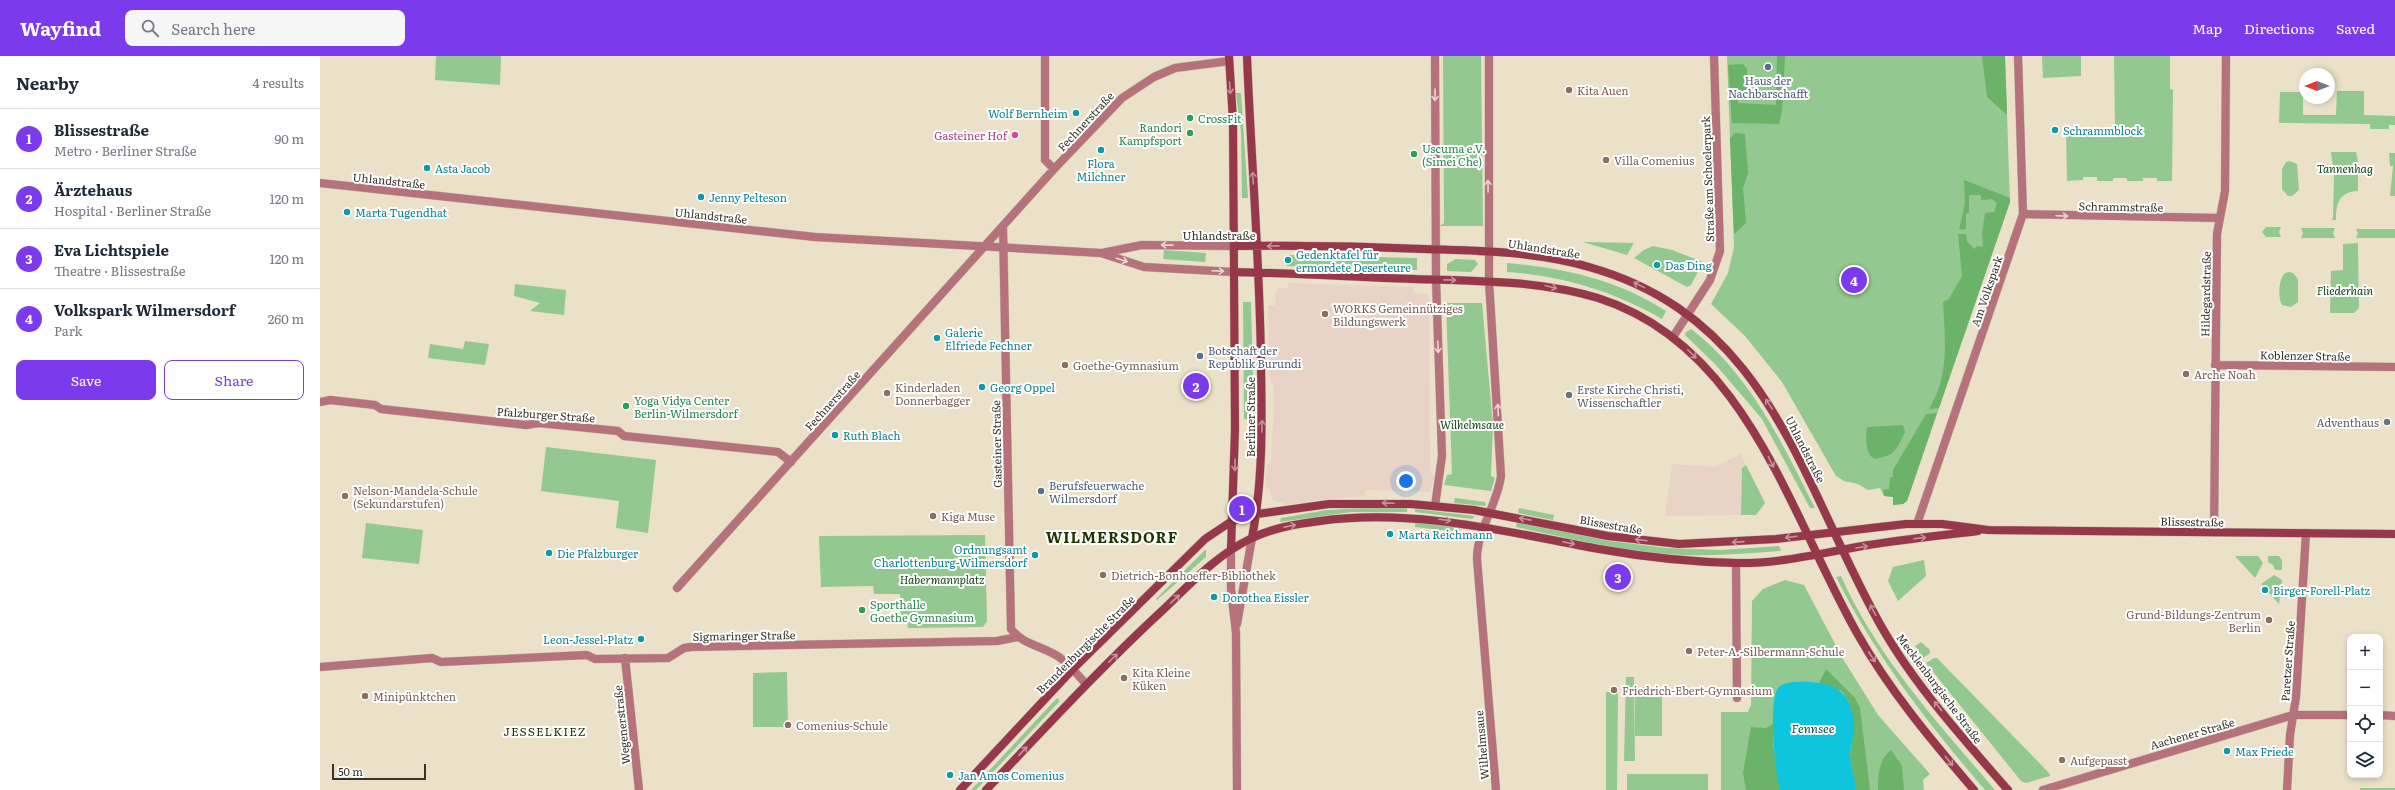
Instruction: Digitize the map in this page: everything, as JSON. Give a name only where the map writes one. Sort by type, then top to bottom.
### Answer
[{"type":"main road","name":"Berliner Straße","points":[[1247,56],[1257,246],[1262,423],[1257,514],[1252,538]]},
{"type":"main road","name":"Berliner Straße","points":[[1229,59],[1233,121],[1235,429],[1231,549]]},
{"type":"main road","name":"Uhlandstraße","points":[[1234,246],[1436,249],[1528,254],[1588,266],[1639,285],[1687,314],[1730,352],[1758,387],[1786,432],[1844,550]]},
{"type":"main road","name":"Uhlandstraße","points":[[1234,272],[1489,281],[1545,286],[1599,299],[1631,313],[1673,337],[1709,371],[1753,428],[1806,535]]},
{"type":"main road","name":"Blissestraße","points":[[1232,521],[1257,514],[1329,504],[1372,502],[1435,506],[1490,513],[1608,536],[1679,544],[1736,542],[1917,524],[1942,524],[1988,530],[2395,534]]},
{"type":"main road","name":"Blissestraße","points":[[1252,538],[1286,527],[1364,516],[1411,517],[1484,526],[1612,551],[1664,558],[1736,563],[1782,560],[1988,530]]},
{"type":"main road","name":"Brandenburgische Straße","points":[[960,790],[1072,670],[1205,539],[1232,521]]},
{"type":"main road","points":[[1806,535],[1859,637],[1897,694],[1974,790]]},
{"type":"main road","points":[[986,790],[1086,684],[1158,614],[1231,549],[1252,538]]},
{"type":"main road","name":"Mecklenburgische Straße","points":[[1844,550],[1874,614],[1891,643],[1912,673],[2008,790]]},
{"type":"street","points":[[1045,56],[1045,160],[1054,169]]},
{"type":"street","points":[[1435,506],[1442,456],[1436,280],[1436,56]]},
{"type":"street","name":"Wilhelmsaue","points":[[1489,56],[1488,251],[1501,476],[1498,496],[1484,526],[1478,544],[1478,580],[1496,790]]},
{"type":"street","name":"Straße am Schoelerpark","points":[[1673,337],[1710,280],[1718,260],[1720,247],[1714,56]]},
{"type":"street","name":"Am Volkspark","points":[[1917,524],[2023,214],[2018,56]]},
{"type":"street","name":"Hildegardstraße","points":[[2214,532],[2215,365],[2219,218],[2224,205],[2225,191],[2226,56]]},
{"type":"street","name":"Fechnerstraße","points":[[677,588],[986,247],[1054,169],[1122,98],[1154,77],[1175,68],[1229,59]]},
{"type":"street","name":"Uhlandstraße","points":[[320,183],[815,237],[1101,253],[1142,245],[1234,246]]},
{"type":"street","name":"Schrammstraße","points":[[2023,214],[2219,218]]},
{"type":"street","points":[[1003,228],[1003,248]]},
{"type":"street","name":"Gasteiner Straße","points":[[1003,248],[1011,629],[1018,638]]},
{"type":"street","name":"Uhlandstraße","points":[[1101,253],[1144,267],[1234,272]]},
{"type":"street","name":"Koblenzer Straße","points":[[2215,365],[2395,367]]},
{"type":"street","name":"Pfalzburger Straße","points":[[320,402],[330,400],[375,405],[381,409],[530,426],[539,423],[618,431],[624,436],[778,452],[791,462]]},
{"type":"street","name":"Paretzer Straße","points":[[2287,790],[2294,715],[2306,533]]},
{"type":"street","name":"Berliner Straße","points":[[1236,633],[1252,538]]},
{"type":"street","name":"Berliner Straße","points":[[1231,549],[1231,589],[1236,633],[1237,790]]},
{"type":"street","points":[[1736,563],[1737,698]]},
{"type":"street","points":[[1018,638],[1060,658],[1086,684]]},
{"type":"street","name":"Sigmaringer Straße","points":[[320,667],[432,658],[441,662],[587,655],[595,659],[668,658],[684,648],[691,647],[997,641],[1018,638]]},
{"type":"street","name":"Wegenerstraße","points":[[625,658],[639,790]]},
{"type":"street","name":"Aachener Straße","points":[[2043,790],[2294,715],[2347,715]]},
{"type":"street","points":[[2383,715],[2395,716]]},
{"type":"shaded area","points":[[1288,283],[1414,287],[1414,293],[1427,294],[1429,300],[1430,471],[1435,476],[1430,492],[1366,490],[1364,496],[1326,499],[1283,505],[1283,502],[1277,502],[1272,499],[1270,489],[1265,488],[1267,465],[1271,462],[1274,402],[1273,385],[1270,381],[1268,305],[1275,305],[1276,291],[1279,288],[1288,288]]},
{"type":"shaded area","points":[[1740,454],[1746,465],[1742,468],[1741,515],[1665,516],[1672,464],[1716,467]]},
{"type":"green space","points":[[436,56],[501,56],[500,85],[435,80]]},
{"type":"green space","points":[[1443,56],[1481,56],[1483,226],[1440,226],[1444,223]]},
{"type":"green space","points":[[1727,56],[2005,56],[2010,202],[1907,501],[1903,504],[1893,505],[1893,497],[1884,496],[1880,488],[1868,490],[1858,484],[1844,481],[1836,476],[1782,382],[1745,336],[1711,304],[1728,273],[1734,247]]},
{"type":"green space","points":[[1777,56],[1785,56],[1782,111],[1779,124],[1732,123],[1728,65],[1743,64],[1747,69],[1747,93],[1738,93],[1738,103],[1776,105]]},
{"type":"green space","points":[[1982,56],[2005,56],[2007,115],[1987,97]]},
{"type":"green space","points":[[2042,56],[2081,56],[2081,76],[2043,78]]},
{"type":"green space","points":[[2114,56],[2170,56],[2170,89],[2173,90],[2172,181],[2157,181],[2157,178],[2143,178],[2143,181],[2127,181],[2127,178],[2113,178],[2113,181],[2097,181],[2097,177],[2083,177],[2083,180],[2067,181],[2066,129],[2095,131],[2096,128],[2115,127]]},
{"type":"green space","points":[[2337,91],[2364,91],[2364,115],[2395,116],[2395,125],[2389,125],[2389,129],[2370,129],[2370,124],[2279,123],[2280,92],[2299,92],[2299,104],[2303,104],[2303,115],[2336,115]]},
{"type":"green space","points":[[1236,93],[1241,93],[1248,198],[1242,198],[1241,133]]},
{"type":"green space","points":[[1735,133],[1745,134],[1748,173],[1743,188],[1746,223],[1734,234],[1730,138]]},
{"type":"green space","name":"Tannenhag","points":[[2331,152],[2356,152],[2358,161],[2358,191],[2343,196],[2338,204],[2336,220],[2331,220],[2333,218],[2334,174]]},
{"type":"green space","points":[[2389,153],[2395,153],[2395,196],[2390,196],[2393,166],[2390,166]]},
{"type":"green space","points":[[2290,161],[2297,164],[2299,190],[2292,196],[2288,196],[2282,189],[2282,169],[2286,162]]},
{"type":"green space","points":[[1964,180],[2010,198],[2010,202],[1939,408],[1929,409],[1936,396],[1940,383],[1945,357],[1943,302],[1949,299],[1962,276],[1958,234],[1966,234],[1967,241],[1974,249],[1977,246],[1983,247],[1982,233],[1985,213],[1994,212],[1997,203],[1992,199],[1981,200],[1981,195],[1969,195],[1969,213],[1966,214],[1966,229],[1959,230],[1965,203]]},
{"type":"green space","points":[[2266,227],[2281,227],[2279,232],[2281,237],[2266,237],[2262,232]]},
{"type":"green space","points":[[2301,228],[2335,228],[2333,233],[2335,238],[2301,238],[2303,233]]},
{"type":"green space","points":[[2356,229],[2395,229],[2395,238],[2356,238],[2358,233]]},
{"type":"green space","points":[[1583,242],[1634,243],[1627,255]]},
{"type":"green space","name":"Fliederhain","points":[[2358,243],[2359,308],[2354,313],[2330,313],[2331,271],[2343,270],[2343,244]]},
{"type":"green space","points":[[1653,246],[1672,250],[1703,262],[1691,285],[1687,287],[1634,258],[1644,250]]},
{"type":"green space","points":[[1164,250],[1206,253],[1205,262],[1163,259]]},
{"type":"green space","points":[[1287,255],[1417,258],[1417,270],[1287,266]]},
{"type":"green space","points":[[1456,259],[1475,260],[1478,264],[1471,272],[1447,271],[1447,264]]},
{"type":"green space","points":[[1507,263],[1550,268],[1590,277],[1629,291],[1666,311],[1662,319],[1625,300],[1587,286],[1548,277],[1507,272]]},
{"type":"green space","points":[[2285,273],[2293,273],[2298,279],[2298,302],[2291,307],[2282,305],[2279,293],[2281,280]]},
{"type":"green space","points":[[515,284],[566,290],[564,315],[530,311],[540,303],[514,296]]},
{"type":"green space","points":[[1243,302],[1251,302],[1254,418],[1252,419],[1244,419]]},
{"type":"green space","name":"Wilhelmsaue","points":[[1446,303],[1482,303],[1493,425],[1491,476],[1495,478],[1491,491],[1444,485],[1447,475],[1452,474]]},
{"type":"green space","points":[[1691,329],[1712,347],[1731,367],[1763,411],[1815,508],[1810,508],[1762,419],[1715,364],[1685,335],[1686,332]]},
{"type":"green space","points":[[465,341],[489,344],[485,365],[428,358],[430,344],[463,349]]},
{"type":"green space","points":[[1937,413],[1907,501],[1903,504],[1893,505],[1893,497],[1884,496],[1883,490],[1889,489],[1890,477],[1893,477],[1893,470],[1926,414]]},
{"type":"green space","points":[[1903,425],[1905,432],[1893,452],[1877,459],[1873,458],[1866,443],[1867,427]]},
{"type":"green space","points":[[546,447],[656,460],[648,533],[616,528],[619,501],[541,491]]},
{"type":"green space","points":[[1746,465],[1765,503],[1756,515],[1741,515],[1742,468]]},
{"type":"green space","points":[[1455,498],[1485,502],[1486,506],[1454,503]]},
{"type":"green space","points":[[1385,507],[1407,508],[1407,512],[1352,512],[1280,522],[1281,518],[1327,510]]},
{"type":"green space","points":[[1519,508],[1554,515],[1553,520],[1518,513]]},
{"type":"green space","points":[[1415,509],[1475,516],[1472,519],[1415,512]]},
{"type":"green space","points":[[1415,522],[1459,527],[1460,530],[1458,532],[1415,527]]},
{"type":"green space","points":[[1517,522],[1610,541],[1667,548],[1721,550],[1779,546],[1781,551],[1738,554],[1681,555],[1628,550],[1516,527]]},
{"type":"green space","points":[[366,523],[423,530],[419,564],[362,558]]},
{"type":"green space","name":"Habermannplatz","points":[[985,535],[987,621],[983,627],[908,628],[907,621],[901,621],[900,594],[874,594],[873,586],[821,587],[819,536]]},
{"type":"green space","points":[[1206,549],[1206,557],[1157,600],[1156,599]]},
{"type":"green space","points":[[2235,556],[2258,556],[2263,563],[2255,578]]},
{"type":"green space","points":[[2268,556],[2279,556],[2282,560],[2282,570],[2275,570],[2273,565],[2268,562]]},
{"type":"green space","points":[[1924,560],[1926,576],[1898,601],[1888,581],[1893,567]]},
{"type":"green space","points":[[2274,575],[2282,580],[2279,604],[2261,584]]},
{"type":"green space","points":[[1841,576],[1872,634],[1891,662],[1931,714],[1995,790],[1985,790],[1923,714],[1904,688],[1868,635],[1852,607],[1836,577]]},
{"type":"green space","points":[[1785,580],[1804,585],[1843,659],[1878,715],[1930,774],[1923,780],[1924,790],[1856,790],[1777,689],[1773,724],[1780,790],[1721,790],[1721,712],[1748,712],[1751,705],[1752,601],[1763,589]]},
{"type":"green space","points":[[1921,642],[1930,650],[1930,653],[1923,658],[1915,646]]},
{"type":"green space","points":[[1934,658],[1937,658],[2050,774],[2050,776],[2026,783],[2021,781],[1926,663]]},
{"type":"green space","points":[[1826,669],[1855,698],[1860,708],[1870,790],[1856,790],[1850,758],[1854,726],[1849,702],[1842,691],[1819,683]]},
{"type":"green space","points":[[787,672],[788,727],[753,727],[753,673]]},
{"type":"green space","points":[[1626,677],[1634,677],[1635,761],[1624,761]]},
{"type":"green space","points":[[1635,687],[1662,688],[1662,736],[1635,736]]},
{"type":"green space","points":[[1606,692],[1618,692],[1617,790],[1606,790]]},
{"type":"green space","points":[[1057,698],[1060,701],[976,790],[971,790]]},
{"type":"green space","points":[[1773,724],[1773,745],[1780,790],[1746,790],[1743,773],[1751,727],[1766,728]]},
{"type":"green space","points":[[1891,750],[1902,766],[1904,790],[1878,790],[1880,768],[1884,758]]},
{"type":"green space","points":[[1627,774],[1708,774],[1708,790],[1627,790]]},
{"type":"green space","points":[[2360,788],[2395,788],[2395,790],[2360,790]]},
{"type":"water","name":"Fennsee","points":[[1792,682],[1816,683],[1835,688],[1843,694],[1848,702],[1852,712],[1854,726],[1850,757],[1856,790],[1780,790],[1773,738],[1773,707],[1778,688]]},
{"type":"place","name":"Haus der Nachbarschafft","points":[[1768,67]]},
{"type":"place","name":"Kita Auen","points":[[1569,90]]},
{"type":"place","name":"Wolf Bernheim","points":[[1076,113]]},
{"type":"place","name":"CrossFit","points":[[1190,118]]},
{"type":"place","name":"Schrammblock","points":[[2055,130]]},
{"type":"place","name":"Randori Kampfsport","points":[[1190,133]]},
{"type":"place","name":"Gasteiner Hof","points":[[1015,135]]},
{"type":"place","name":"Flora Milchner","points":[[1101,150]]},
{"type":"place","name":"Uscuma e.V. (Simei Che)","points":[[1414,154]]},
{"type":"place","name":"Villa Comenius","points":[[1606,160]]},
{"type":"place","name":"Asta Jacob","points":[[427,168]]},
{"type":"place","name":"Jenny Pelteson","points":[[701,197]]},
{"type":"place","name":"Marta Tugendhat","points":[[347,212]]},
{"type":"place","name":"Gedenktafel für ermordete Deserteure","points":[[1288,260]]},
{"type":"place","name":"Das Ding","points":[[1657,265]]},
{"type":"place","name":"Volkspark Wilmersdorf","points":[[1854,280]]},
{"type":"place","name":"WORKS Gemeinnütziges Bildungswerk","points":[[1325,314]]},
{"type":"place","name":"Galerie Elfriede Fechner","points":[[937,338]]},
{"type":"place","name":"Botschaft der Republik Burundi","points":[[1200,356]]},
{"type":"place","name":"Goethe-Gymnasium","points":[[1065,365]]},
{"type":"place","name":"Arche Noah","points":[[2186,374]]},
{"type":"place","name":"Ärztehaus","points":[[1196,386]]},
{"type":"place","name":"Georg Oppel","points":[[982,387]]},
{"type":"place","name":"Kinderladen Donnerbagger","points":[[887,393]]},
{"type":"place","name":"Erste Kirche Christi, Wissenschaftler","points":[[1569,395]]},
{"type":"place","name":"Yoga Vidya Center Berlin-Wilmersdorf","points":[[626,406]]},
{"type":"place","name":"Adventhaus","points":[[2387,422]]},
{"type":"place","name":"Ruth Blach","points":[[835,435]]},
{"type":"place","name":"Berufsfeuerwache Wilmersdorf","points":[[1041,491]]},
{"type":"place","name":"Nelson-Mandela-Schule (Sekundarstufen)","points":[[345,496]]},
{"type":"place","name":"Blissestraße","points":[[1242,509]]},
{"type":"place","name":"Kiga Muse","points":[[933,516]]},
{"type":"place","name":"Marta Reichmann","points":[[1390,534]]},
{"type":"place","name":"Die Pfalzburger","points":[[549,553]]},
{"type":"place","name":"Ordnungsamt Charlottenburg-Wilmersdorf","points":[[1035,555]]},
{"type":"place","name":"Dietrich-Bonhoeffer-Bibliothek","points":[[1103,575]]},
{"type":"place","name":"Eva Lichtspiele","points":[[1618,577]]},
{"type":"place","name":"Birger-Forell-Platz","points":[[2265,590]]},
{"type":"place","name":"Dorothea Eissler","points":[[1214,597]]},
{"type":"place","name":"Sporthalle Goethe Gymnasium","points":[[862,610]]},
{"type":"place","name":"Grund-Bildungs-Zentrum Berlin","points":[[2269,620]]},
{"type":"place","name":"Leon-Jessel-Platz","points":[[641,639]]},
{"type":"place","name":"Peter-A.-Silbermann-Schule","points":[[1689,651]]},
{"type":"place","name":"Kita Kleine Küken","points":[[1124,678]]},
{"type":"place","name":"Friedrich-Ebert-Gymnasium","points":[[1614,690]]},
{"type":"place","name":"Minipünktchen","points":[[365,696]]},
{"type":"place","name":"Comenius-Schule","points":[[788,725]]},
{"type":"place","name":"Max Friede","points":[[2227,751]]},
{"type":"place","name":"Aufgepasst","points":[[2062,760]]},
{"type":"place","name":"Jan Amos Comenius","points":[[950,775]]},
{"type":"district","name":"WILMERSDORF","points":[[1112,536]]},
{"type":"district","name":"JESSELKIEZ","points":[[545,731]]}]
